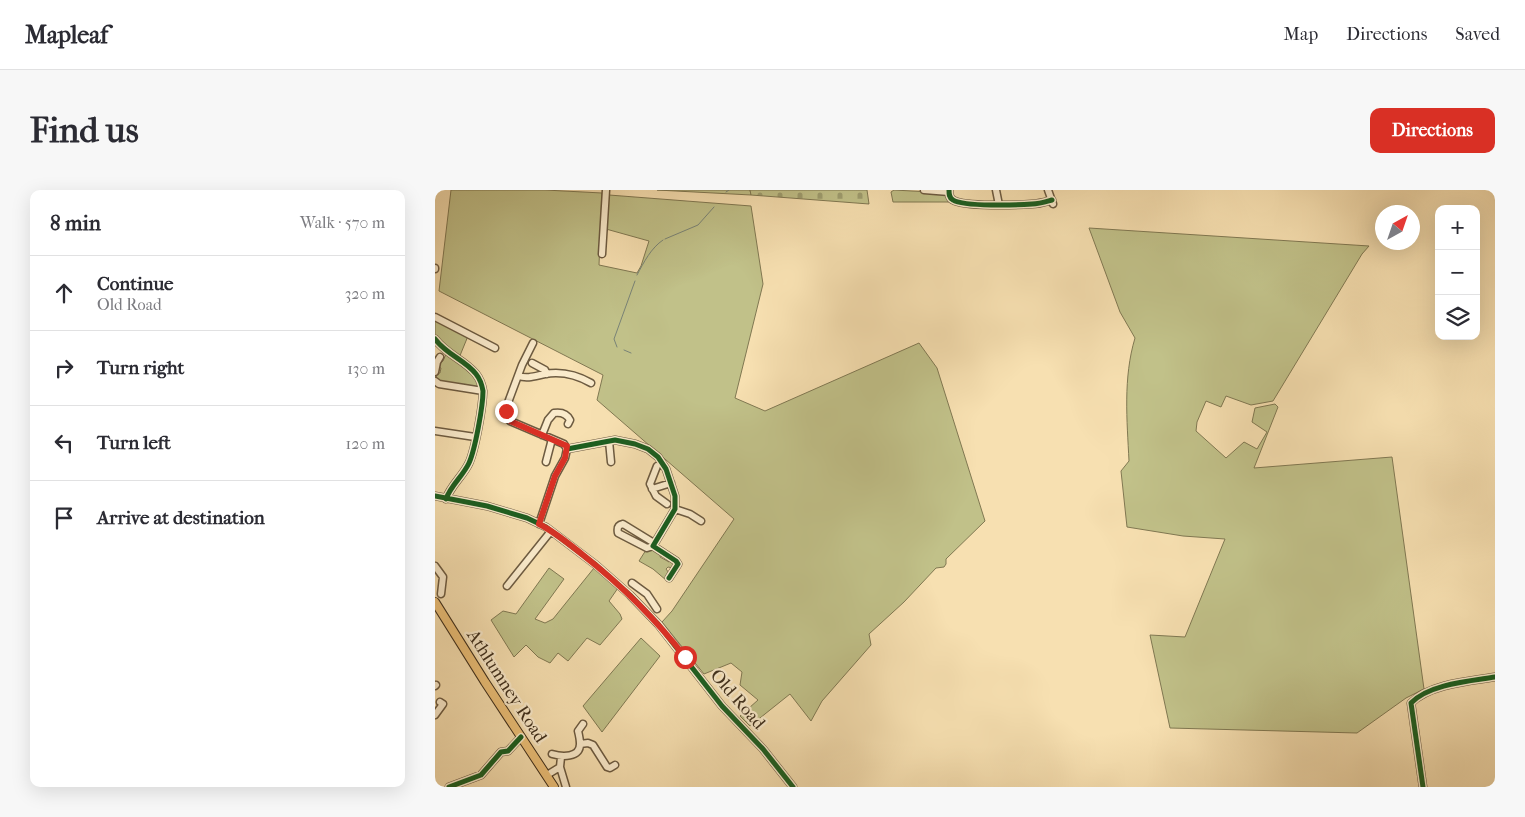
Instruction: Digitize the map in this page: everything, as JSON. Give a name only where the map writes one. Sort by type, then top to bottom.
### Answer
[{"type":"main road","name":"Athlumney Road","points":[[435,602],[554,787]]},
{"type":"street","points":[[602,254],[606,190]]},
{"type":"street","points":[[924,190],[949,191],[952,199],[960,202],[999,205],[1053,202],[1048,190]]},
{"type":"street","points":[[996,190],[999,205]]},
{"type":"street","points":[[435,317],[495,348]]},
{"type":"street","points":[[435,339],[448,353],[477,374],[483,391],[468,465],[455,481],[446,499]]},
{"type":"street","points":[[533,343],[506,408],[507,415],[510,421],[564,444],[567,449],[565,458],[555,476],[539,524]]},
{"type":"street","points":[[435,372],[440,357]]},
{"type":"street","points":[[531,363],[545,370],[547,374]]},
{"type":"street","points":[[518,376],[529,378],[547,374],[571,374],[591,384]]},
{"type":"street","points":[[435,381],[439,384],[483,391]]},
{"type":"street","points":[[542,434],[547,420],[554,413],[568,416],[570,420],[568,424]]},
{"type":"street","points":[[435,430],[475,437]]},
{"type":"street","points":[[546,462],[552,439]]},
{"type":"street","points":[[567,449],[615,440],[648,449],[662,463],[675,496],[675,509],[654,544],[647,548],[618,533],[617,530],[620,524],[623,524],[654,544],[676,561],[678,564],[676,569],[669,578]]},
{"type":"street","points":[[609,441],[611,462]]},
{"type":"street","points":[[657,466],[651,484],[652,489],[656,496],[667,504]]},
{"type":"street","points":[[652,489],[671,483]]},
{"type":"street","name":"Old Road","points":[[435,496],[500,510],[539,524],[596,565],[630,595],[658,624],[722,706],[763,749],[793,787]]},
{"type":"street","points":[[675,509],[690,514],[701,521]]},
{"type":"street","points":[[507,586],[551,531]]},
{"type":"street","points":[[437,570],[444,580],[441,594]]},
{"type":"street","points":[[630,595],[635,585],[650,597],[657,609]]},
{"type":"street","points":[[1423,787],[1411,703],[1425,693],[1450,685],[1495,677]]},
{"type":"street","points":[[435,715],[443,704],[440,702]]},
{"type":"street","points":[[552,754],[561,757],[577,752],[580,744],[578,731],[583,724]]},
{"type":"street","points":[[449,787],[481,775],[501,752],[508,751],[521,737]]},
{"type":"street","points":[[580,744],[588,743],[593,745],[607,767],[611,768],[615,765]]},
{"type":"street","points":[[561,757],[560,767],[566,787]]},
{"type":"street","points":[[547,775],[560,767]]},
{"type":"green space","points":[[451,190],[545,190],[602,193],[599,265],[637,273],[649,241],[606,229],[609,195],[751,206],[763,284],[735,398],[765,411],[919,343],[937,368],[985,521],[946,559],[944,567],[936,568],[904,602],[869,634],[871,645],[822,701],[811,721],[790,694],[750,726],[740,716],[758,700],[740,685],[742,672],[731,663],[704,674],[662,622],[672,611],[734,519],[597,400],[603,375],[439,291]]},
{"type":"green space","points":[[657,190],[750,190],[751,195]]},
{"type":"green space","points":[[750,190],[867,190],[869,204],[751,195]]},
{"type":"green space","points":[[894,190],[948,193],[952,201],[893,202],[891,192]]},
{"type":"green space","points":[[1089,228],[1369,246],[1362,254],[1273,401],[1251,405],[1226,396],[1221,407],[1206,401],[1197,422],[1196,431],[1226,458],[1244,442],[1257,449],[1267,432],[1252,422],[1255,408],[1275,404],[1278,407],[1254,468],[1392,457],[1424,689],[1406,698],[1357,733],[1170,728],[1150,635],[1185,637],[1225,539],[1183,536],[1127,527],[1121,471],[1129,461],[1127,384],[1135,338],[1120,312]]},
{"type":"green space","points":[[435,319],[468,336],[459,358],[435,336]]},
{"type":"green space","points":[[446,354],[462,364],[474,375],[479,387],[436,379],[437,373],[440,373],[441,368],[438,367],[439,364],[443,361]]},
{"type":"green space","points":[[651,549],[661,554],[660,557],[669,562],[672,558],[675,561],[673,568],[668,567],[666,569],[669,573],[666,580],[653,569],[639,561],[646,550]]},
{"type":"green space","points":[[549,568],[564,579],[535,619],[545,623],[553,619],[594,568],[618,588],[609,601],[622,619],[600,645],[587,638],[568,661],[558,653],[550,663],[538,657],[526,645],[514,657],[491,620],[503,611],[516,614]]},
{"type":"green space","points":[[641,638],[660,656],[602,732],[583,706]]},
{"type":"waterway","points":[[665,239],[698,225],[714,207]]},
{"type":"waterway","points":[[637,275],[651,251],[663,240]]},
{"type":"waterway","points":[[617,347],[614,339],[635,281]]},
{"type":"waterway","points":[[624,350],[631,353]]},
{"type":"cycle path","points":[[949,190],[949,196],[952,199],[968,204],[1025,204],[1052,200]]},
{"type":"cycle path","points":[[435,339],[440,345],[472,369],[479,378],[483,391],[478,428],[469,463],[446,499]]},
{"type":"cycle path","points":[[567,449],[615,440],[648,449],[658,457],[666,469],[675,496],[675,509],[653,546],[678,564],[669,578]]},
{"type":"cycle path","points":[[435,496],[487,506],[527,518],[546,527],[596,565],[630,595],[658,624],[722,706],[763,749],[793,787]]},
{"type":"cycle path","points":[[1423,787],[1411,703],[1428,691],[1439,687],[1495,677]]},
{"type":"cycle path","points":[[449,787],[481,775],[501,752],[508,751],[521,737]]},
{"type":"route","points":[[506,411],[510,421],[567,446],[565,458],[555,476],[539,524],[546,527],[596,565],[630,595],[658,624],[685,657]]}]
